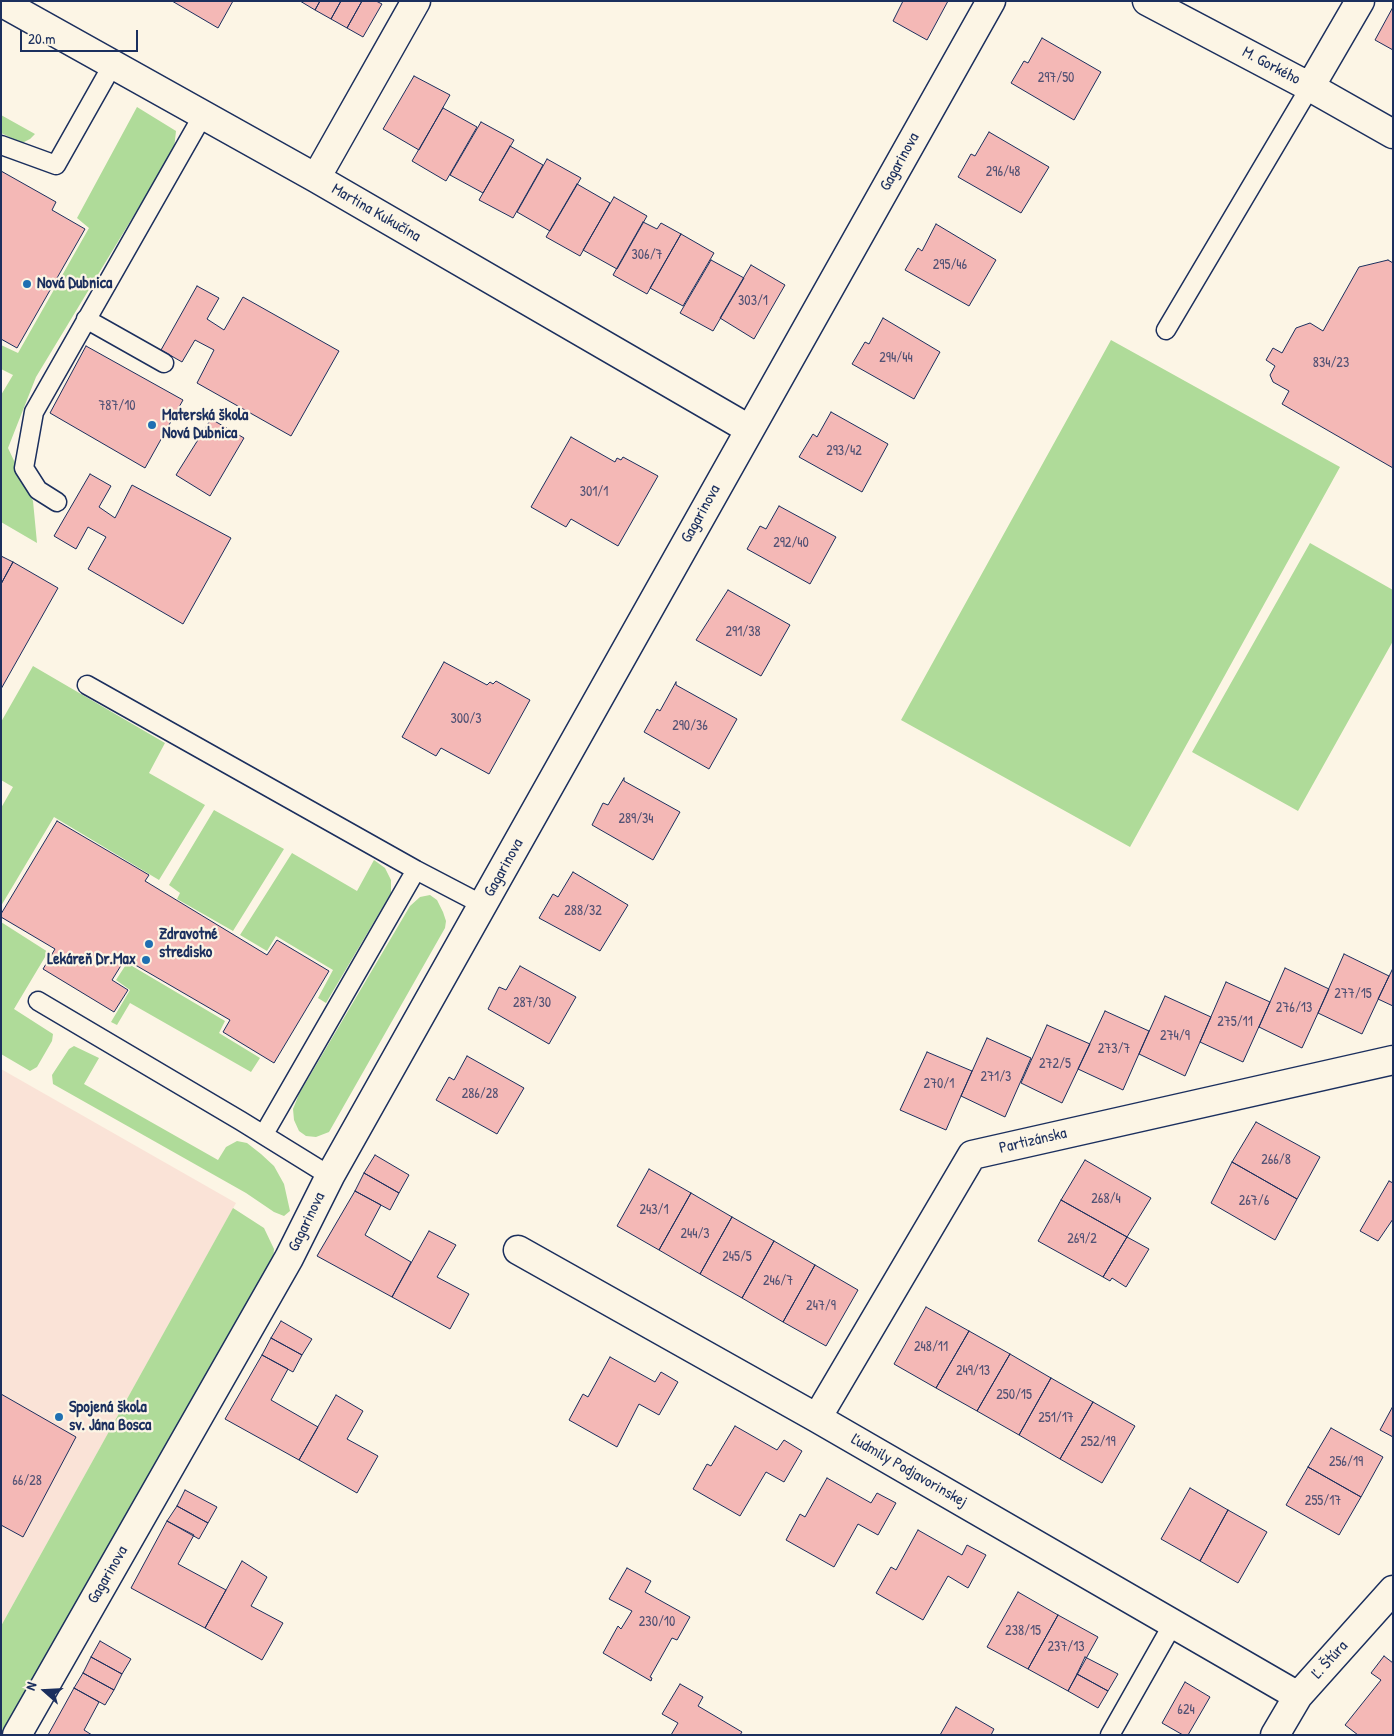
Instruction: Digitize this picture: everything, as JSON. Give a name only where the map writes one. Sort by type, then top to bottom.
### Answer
[{"type":"street","points":[[316,178],[416,1]]},
{"type":"street","name":"Gagarinova","points":[[17,1735],[289,1258],[330,1176],[991,1]]},
{"type":"street","name":"M. Gorkého","points":[[1147,1],[1310,87],[1393,134]]},
{"type":"street","points":[[1310,87],[1360,1]]},
{"type":"street","name":"Martina Kukučína","points":[[1,2],[33,9],[113,64],[316,178],[749,430]]},
{"type":"street","name":"Partizánska","points":[[817,1418],[972,1155],[1393,1060]]},
{"type":"street","name":"Ľudmily Podjavorinskej","points":[[518,1250],[1174,1622],[1298,1696]]},
{"type":"street","name":"Ľ. Štúra","points":[[1275,1735],[1298,1696],[1393,1590]]},
{"type":"lane","points":[[1,145],[56,165],[113,64]]},
{"type":"lane","points":[[1166,330],[1310,87]]},
{"type":"lane","points":[[57,502],[38,490],[24,468],[34,412],[203,114]]},
{"type":"lane","points":[[86,319],[164,363]]},
{"type":"lane","points":[[87,685],[416,870],[483,905]]},
{"type":"lane","points":[[264,1134],[416,870]]},
{"type":"lane","points":[[38,1001],[264,1134],[330,1176]]},
{"type":"lane","points":[[1110,1735],[1174,1622]]},
{"type":"shaded area","name":"Spojená škola sv. Jána Bosca","points":[[1,1069],[236,1203],[1,1626]]},
{"type":"green space","points":[[137,107],[176,131],[174,149],[36,377],[8,448],[33,501],[37,543],[1,522],[1,395],[13,375],[1,369],[1,345],[18,353],[89,228],[77,218]]},
{"type":"green space","points":[[1,115],[35,134],[22,143],[1,133]]},
{"type":"green space","points":[[1111,340],[1340,467],[1130,847],[901,720]]},
{"type":"green space","points":[[1310,543],[1393,590],[1393,641],[1298,811],[1192,752]]},
{"type":"green space","points":[[33,666],[165,743],[149,773],[205,805],[159,880],[54,817],[1,906],[1,808],[13,787],[1,780],[1,722]]},
{"type":"green space","points":[[214,810],[284,849],[233,931],[177,899],[180,893],[169,885]]},
{"type":"green space","points":[[292,853],[357,891],[374,860],[385,868],[391,880],[391,893],[326,1003],[318,998],[333,970],[276,936],[267,951],[240,935]]},
{"type":"green space","points":[[430,895],[437,900],[443,912],[446,921],[445,928],[329,1132],[316,1137],[306,1136],[299,1131],[294,1120],[293,1109],[299,1094],[410,906],[420,897]]},
{"type":"green space","points":[[1,922],[48,952],[14,1009],[53,1034],[52,1041],[37,1067],[30,1071],[1,1054]]},
{"type":"green space","points":[[127,963],[225,1021],[219,1033],[260,1058],[251,1072],[130,1003],[117,1025],[111,1022],[130,990],[116,980]]},
{"type":"green space","points":[[74,1046],[99,1058],[84,1084],[218,1160],[226,1147],[237,1141],[247,1143],[274,1166],[284,1184],[290,1211],[284,1216],[274,1212],[246,1193],[53,1084],[52,1075],[69,1049]]},
{"type":"green space","points":[[233,1208],[264,1228],[274,1249],[273,1260],[5,1735],[1,1735],[1,1626]]},
{"type":"building","points":[[172,1],[233,1],[218,28]]},
{"type":"building","points":[[300,1],[320,1],[315,10]]},
{"type":"building","points":[[320,1],[341,1],[331,19],[315,10]]},
{"type":"building","points":[[341,1],[362,1],[347,28],[331,19]]},
{"type":"building","points":[[362,1],[376,1],[382,4],[363,37],[347,28]]},
{"type":"building","points":[[903,1],[948,1],[927,40],[893,21]]},
{"type":"building","points":[[1393,7],[1393,50],[1375,40]]},
{"type":"building","points":[[1042,38],[1101,72],[1074,120],[1011,83],[1024,61],[1028,63]]},
{"type":"building","points":[[414,76],[450,95],[419,150],[383,129]]},
{"type":"building","points":[[443,108],[477,127],[446,181],[412,161]]},
{"type":"building","points":[[481,122],[514,140],[483,193],[450,175]]},
{"type":"building","points":[[989,132],[1049,167],[1021,213],[958,177],[971,154],[975,156]]},
{"type":"building","points":[[510,146],[543,165],[513,218],[479,200]]},
{"type":"building","points":[[547,159],[581,178],[550,231],[517,212]]},
{"type":"building","name":"Nová Dubnica","points":[[1,171],[56,202],[52,210],[85,229],[17,348],[1,339]]},
{"type":"building","points":[[577,184],[610,203],[580,256],[546,237]]},
{"type":"building","points":[[614,197],[647,216],[617,269],[583,250]]},
{"type":"building","points":[[643,222],[657,229],[661,223],[681,234],[647,294],[613,275]]},
{"type":"building","points":[[936,224],[996,260],[969,306],[905,270],[918,248],[922,251]]},
{"type":"building","points":[[681,234],[714,253],[683,306],[650,288]]},
{"type":"building","points":[[711,260],[744,278],[713,331],[680,313]]},
{"type":"building","points":[[1388,260],[1393,263],[1393,468],[1282,404],[1289,391],[1273,382],[1270,375],[1275,366],[1266,360],[1273,348],[1282,353],[1296,328],[1310,323],[1323,331],[1359,267]]},
{"type":"building","points":[[751,265],[785,285],[754,339],[720,318]]},
{"type":"building","points":[[197,286],[219,298],[207,319],[224,330],[243,297],[339,351],[291,436],[197,383],[214,350],[195,340],[182,362],[161,350]]},
{"type":"building","points":[[883,318],[940,352],[914,399],[852,364],[865,342],[869,344]]},
{"type":"building","points":[[86,346],[183,400],[145,468],[50,413]]},
{"type":"building","points":[[831,412],[888,444],[862,492],[799,457],[813,434],[817,437]]},
{"type":"building","points":[[211,419],[244,438],[210,496],[176,475]]},
{"type":"building","points":[[571,437],[615,462],[617,458],[621,460],[623,457],[658,476],[618,546],[571,519],[566,527],[531,507]]},
{"type":"building","points":[[90,474],[111,486],[99,507],[115,518],[132,485],[231,538],[183,624],[88,569],[106,537],[88,527],[76,549],[54,536]]},
{"type":"building","points":[[779,506],[836,537],[810,584],[747,549],[760,526],[766,529]]},
{"type":"building","points":[[1,556],[13,562],[1,584]]},
{"type":"building","points":[[13,562],[58,588],[1,689],[1,584]]},
{"type":"building","points":[[728,590],[790,625],[761,676],[696,640]]},
{"type":"building","points":[[444,662],[487,685],[490,682],[493,684],[496,681],[530,700],[489,774],[441,748],[436,756],[402,737]]},
{"type":"building","points":[[676,682],[676,685],[737,719],[709,769],[644,732],[657,709],[660,711]]},
{"type":"building","points":[[624,778],[624,781],[680,812],[653,860],[592,825],[603,803],[608,805]]},
{"type":"building","name":"Zdravotné stredisko","points":[[57,821],[149,875],[145,881],[267,955],[277,940],[329,971],[274,1063],[223,1032],[230,1020],[125,959],[112,980],[128,990],[114,1012],[43,969],[55,949],[1,917],[1,914]]},
{"type":"building","points":[[573,872],[628,905],[600,951],[539,918],[553,894],[558,897]]},
{"type":"building","points":[[1344,954],[1389,976],[1362,1034],[1318,1013]]},
{"type":"building","points":[[520,966],[576,997],[549,1044],[488,1009],[499,987],[506,990]]},
{"type":"building","points":[[1285,968],[1329,989],[1302,1048],[1259,1027]]},
{"type":"building","points":[[1393,968],[1393,1006],[1378,999]]},
{"type":"building","points":[[1226,982],[1270,1002],[1243,1062],[1200,1042]]},
{"type":"building","points":[[1165,996],[1211,1017],[1185,1076],[1139,1054]]},
{"type":"building","points":[[1105,1011],[1149,1031],[1123,1090],[1078,1069]]},
{"type":"building","points":[[1047,1025],[1090,1044],[1062,1103],[1021,1083]]},
{"type":"building","points":[[987,1038],[1031,1058],[1005,1117],[961,1096]]},
{"type":"building","points":[[927,1052],[972,1071],[946,1130],[900,1110]]},
{"type":"building","points":[[467,1056],[524,1088],[497,1134],[436,1100],[449,1077],[454,1080]]},
{"type":"building","points":[[1256,1122],[1320,1157],[1297,1199],[1232,1162]]},
{"type":"building","points":[[375,1155],[409,1175],[399,1193],[364,1173]]},
{"type":"building","points":[[1085,1160],[1151,1198],[1127,1237],[1061,1200]]},
{"type":"building","points":[[1232,1162],[1297,1199],[1275,1240],[1211,1203]]},
{"type":"building","points":[[649,1169],[691,1193],[659,1250],[617,1226]]},
{"type":"building","points":[[364,1173],[399,1193],[390,1210],[355,1191]]},
{"type":"building","points":[[1389,1181],[1393,1183],[1393,1219],[1378,1241],[1360,1231]]},
{"type":"building","points":[[355,1191],[381,1205],[365,1235],[411,1262],[392,1297],[317,1256]]},
{"type":"building","points":[[691,1193],[732,1217],[700,1274],[659,1250]]},
{"type":"building","points":[[1061,1200],[1127,1237],[1103,1277],[1038,1241]]},
{"type":"building","points":[[732,1217],[774,1241],[742,1298],[700,1274]]},
{"type":"building","points":[[429,1231],[456,1245],[437,1277],[469,1294],[450,1329],[392,1297]]},
{"type":"building","points":[[1127,1237],[1149,1249],[1126,1287],[1112,1278],[1110,1281],[1103,1277]]},
{"type":"building","points":[[774,1241],[815,1265],[783,1322],[742,1298]]},
{"type":"building","points":[[815,1265],[858,1290],[826,1346],[783,1322]]},
{"type":"building","points":[[926,1307],[969,1331],[936,1388],[894,1364]]},
{"type":"building","points":[[281,1321],[312,1339],[302,1355],[271,1338]]},
{"type":"building","points":[[969,1331],[1010,1354],[977,1411],[936,1388]]},
{"type":"building","points":[[271,1338],[302,1355],[293,1372],[262,1355]]},
{"type":"building","points":[[1010,1354],[1051,1378],[1019,1435],[977,1411]]},
{"type":"building","points":[[262,1355],[288,1369],[271,1400],[318,1427],[299,1460],[225,1419]]},
{"type":"building","points":[[610,1357],[655,1382],[661,1372],[678,1382],[659,1415],[639,1404],[617,1447],[569,1420],[583,1394],[588,1397]]},
{"type":"building","points":[[1051,1378],[1093,1402],[1060,1459],[1019,1435]]},
{"type":"building","points":[[1,1394],[76,1437],[23,1537],[1,1525]]},
{"type":"building","points":[[336,1395],[363,1411],[347,1439],[378,1456],[357,1493],[299,1460]]},
{"type":"building","points":[[1093,1402],[1135,1426],[1102,1483],[1060,1459]]},
{"type":"building","points":[[1393,1406],[1393,1437],[1380,1430]]},
{"type":"building","points":[[735,1426],[777,1450],[784,1440],[802,1451],[784,1482],[766,1472],[740,1516],[693,1489],[707,1464],[711,1466]]},
{"type":"building","points":[[1331,1428],[1383,1457],[1361,1497],[1308,1467]]},
{"type":"building","points":[[1308,1467],[1361,1497],[1339,1535],[1286,1505]]},
{"type":"building","points":[[827,1478],[871,1503],[877,1493],[896,1503],[878,1535],[858,1524],[834,1567],[786,1540],[800,1514],[805,1517]]},
{"type":"building","points":[[1190,1488],[1228,1510],[1200,1561],[1161,1539]]},
{"type":"building","points":[[185,1490],[217,1507],[208,1523],[177,1506]]},
{"type":"building","points":[[177,1506],[208,1523],[199,1539],[167,1521]]},
{"type":"building","points":[[1228,1510],[1267,1532],[1238,1583],[1200,1561]]},
{"type":"building","points":[[167,1521],[194,1535],[178,1564],[226,1590],[205,1628],[131,1588]]},
{"type":"building","points":[[918,1530],[962,1555],[967,1545],[986,1555],[968,1588],[948,1576],[923,1620],[876,1593],[891,1567],[896,1570]]},
{"type":"building","points":[[242,1561],[267,1577],[251,1606],[283,1623],[262,1660],[205,1628]]},
{"type":"building","points":[[627,1568],[651,1581],[645,1592],[690,1617],[677,1640],[672,1638],[650,1677],[652,1678],[651,1681],[603,1653],[618,1626],[621,1629],[632,1611],[609,1599]]},
{"type":"building","points":[[1018,1592],[1058,1615],[1028,1669],[987,1647]]},
{"type":"building","points":[[1058,1615],[1098,1637],[1068,1691],[1028,1669]]},
{"type":"building","points":[[100,1641],[131,1659],[122,1674],[91,1657]]},
{"type":"building","points":[[1384,1656],[1393,1663],[1393,1735],[1358,1735],[1345,1725],[1381,1680],[1371,1673]]},
{"type":"building","points":[[91,1657],[122,1674],[114,1690],[83,1673]]},
{"type":"building","points":[[1085,1657],[1118,1674],[1108,1691],[1077,1674]]},
{"type":"building","points":[[83,1673],[114,1690],[105,1705],[74,1688]]},
{"type":"building","points":[[1077,1674],[1108,1691],[1098,1708],[1068,1691]]},
{"type":"building","points":[[1185,1682],[1210,1697],[1188,1735],[1183,1735],[1162,1723]]},
{"type":"building","points":[[680,1684],[703,1697],[698,1706],[742,1732],[740,1735],[671,1735],[678,1723],[662,1714]]},
{"type":"building","points":[[74,1688],[99,1702],[84,1730],[92,1735],[48,1735]]},
{"type":"building","points":[[956,1707],[994,1729],[991,1735],[940,1735]]},
{"type":"place","name":"Nová Dubnica","points":[[27,284]]},
{"type":"place","name":"Materská škola Nová Dubnica","points":[[152,425]]},
{"type":"place","name":"Zdravotné stredisko","points":[[149,944]]},
{"type":"place","name":"Lekáreň Dr.Max","points":[[146,960]]},
{"type":"place","name":"Spojená škola sv. Jána Bosca","points":[[59,1417]]}]
